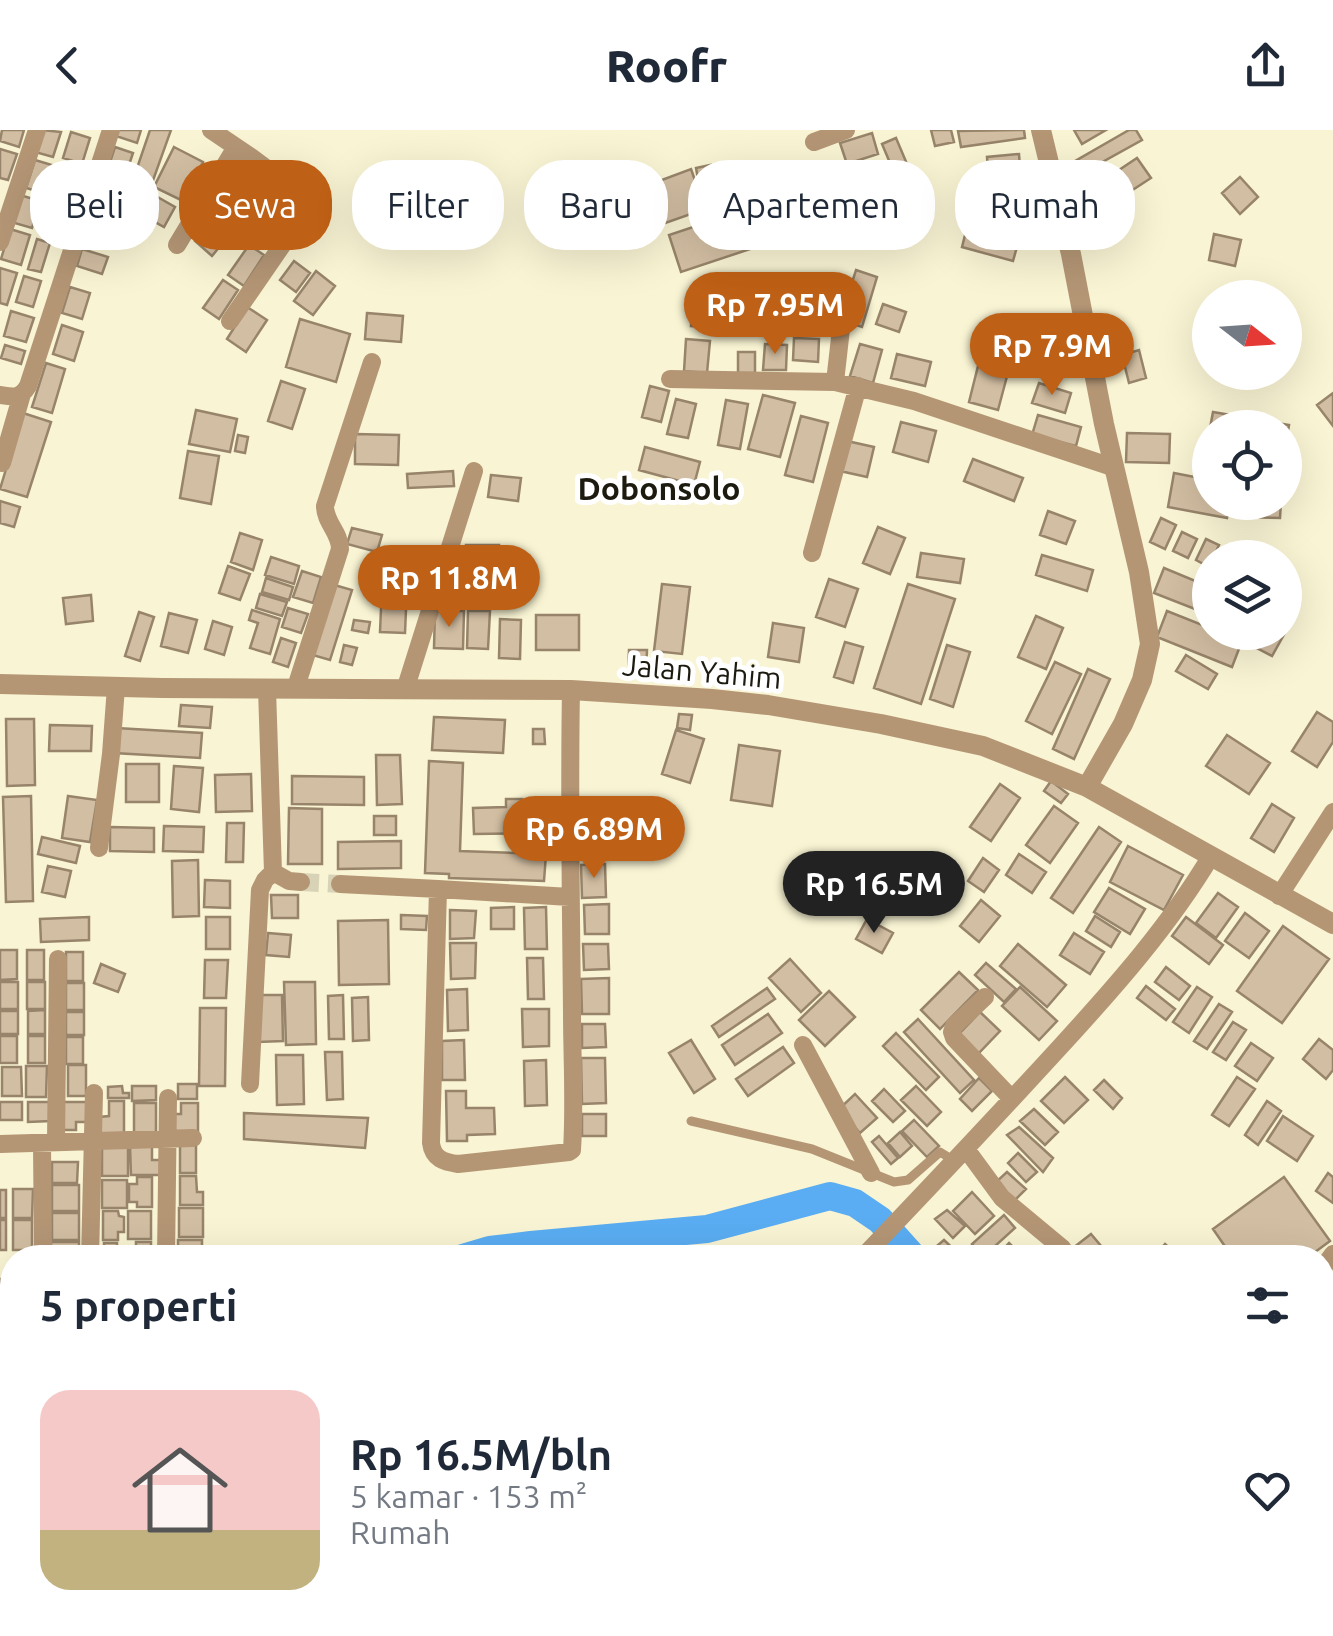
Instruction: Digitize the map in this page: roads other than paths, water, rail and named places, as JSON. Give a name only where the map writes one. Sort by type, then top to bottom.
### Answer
[{"type":"street","points":[[0,242],[37,130]]},
{"type":"street","points":[[0,395],[16,398],[28,386],[110,130]]},
{"type":"street","points":[[211,130],[306,198],[307,204],[230,322]]},
{"type":"street","points":[[814,142],[846,130]]},
{"type":"street","points":[[1041,130],[1139,572],[1150,644],[1142,680],[1123,724],[1087,787]]},
{"type":"street","points":[[177,245],[236,147]]},
{"type":"street","points":[[835,382],[841,328]]},
{"type":"street","points":[[296,688],[340,549],[337,534],[325,516],[325,506],[372,362]]},
{"type":"street","points":[[670,379],[835,382],[858,386],[1115,468]]},
{"type":"street","points":[[812,554],[858,386]]},
{"type":"street","points":[[2,463],[22,394]]},
{"type":"street","points":[[405,690],[474,472]]},
{"type":"street","name":"Jalan Yahim","points":[[0,684],[571,690],[768,705],[881,724],[982,746],[1087,787],[1333,924]]},
{"type":"street","points":[[98,848],[116,687]]},
{"type":"street","points":[[250,1084],[259,900],[262,885],[273,872],[268,689]]},
{"type":"street","points":[[438,889],[432,1150],[445,1162],[458,1164],[569,1152],[571,690]]},
{"type":"street","points":[[1279,896],[1333,812]]},
{"type":"street","points":[[874,1245],[1129,970],[1211,856]]},
{"type":"street","points":[[273,872],[301,882]]},
{"type":"street","points":[[340,884],[570,898]]},
{"type":"street","points":[[44,1245],[58,959]]},
{"type":"street","points":[[985,996],[952,1032],[1012,1099]]},
{"type":"street","points":[[802,1045],[871,1172]]},
{"type":"street","points":[[90,1245],[94,1092]]},
{"type":"street","points":[[166,1245],[168,1098]]},
{"type":"street","points":[[0,1144],[193,1138]]},
{"type":"street","points":[[961,1155],[1002,1198],[1058,1245]]},
{"type":"lane","points":[[691,1121],[812,1150],[894,1182],[908,1180],[940,1152],[961,1155]]},
{"type":"waterway","points":[[531,1245],[707,1229],[830,1196],[855,1203],[880,1220],[902,1245]]},
{"type":"tunnel","points":[[301,882],[340,884]]},
{"type":"district","name":"Dobonsolo","points":[[659,488]]}]
